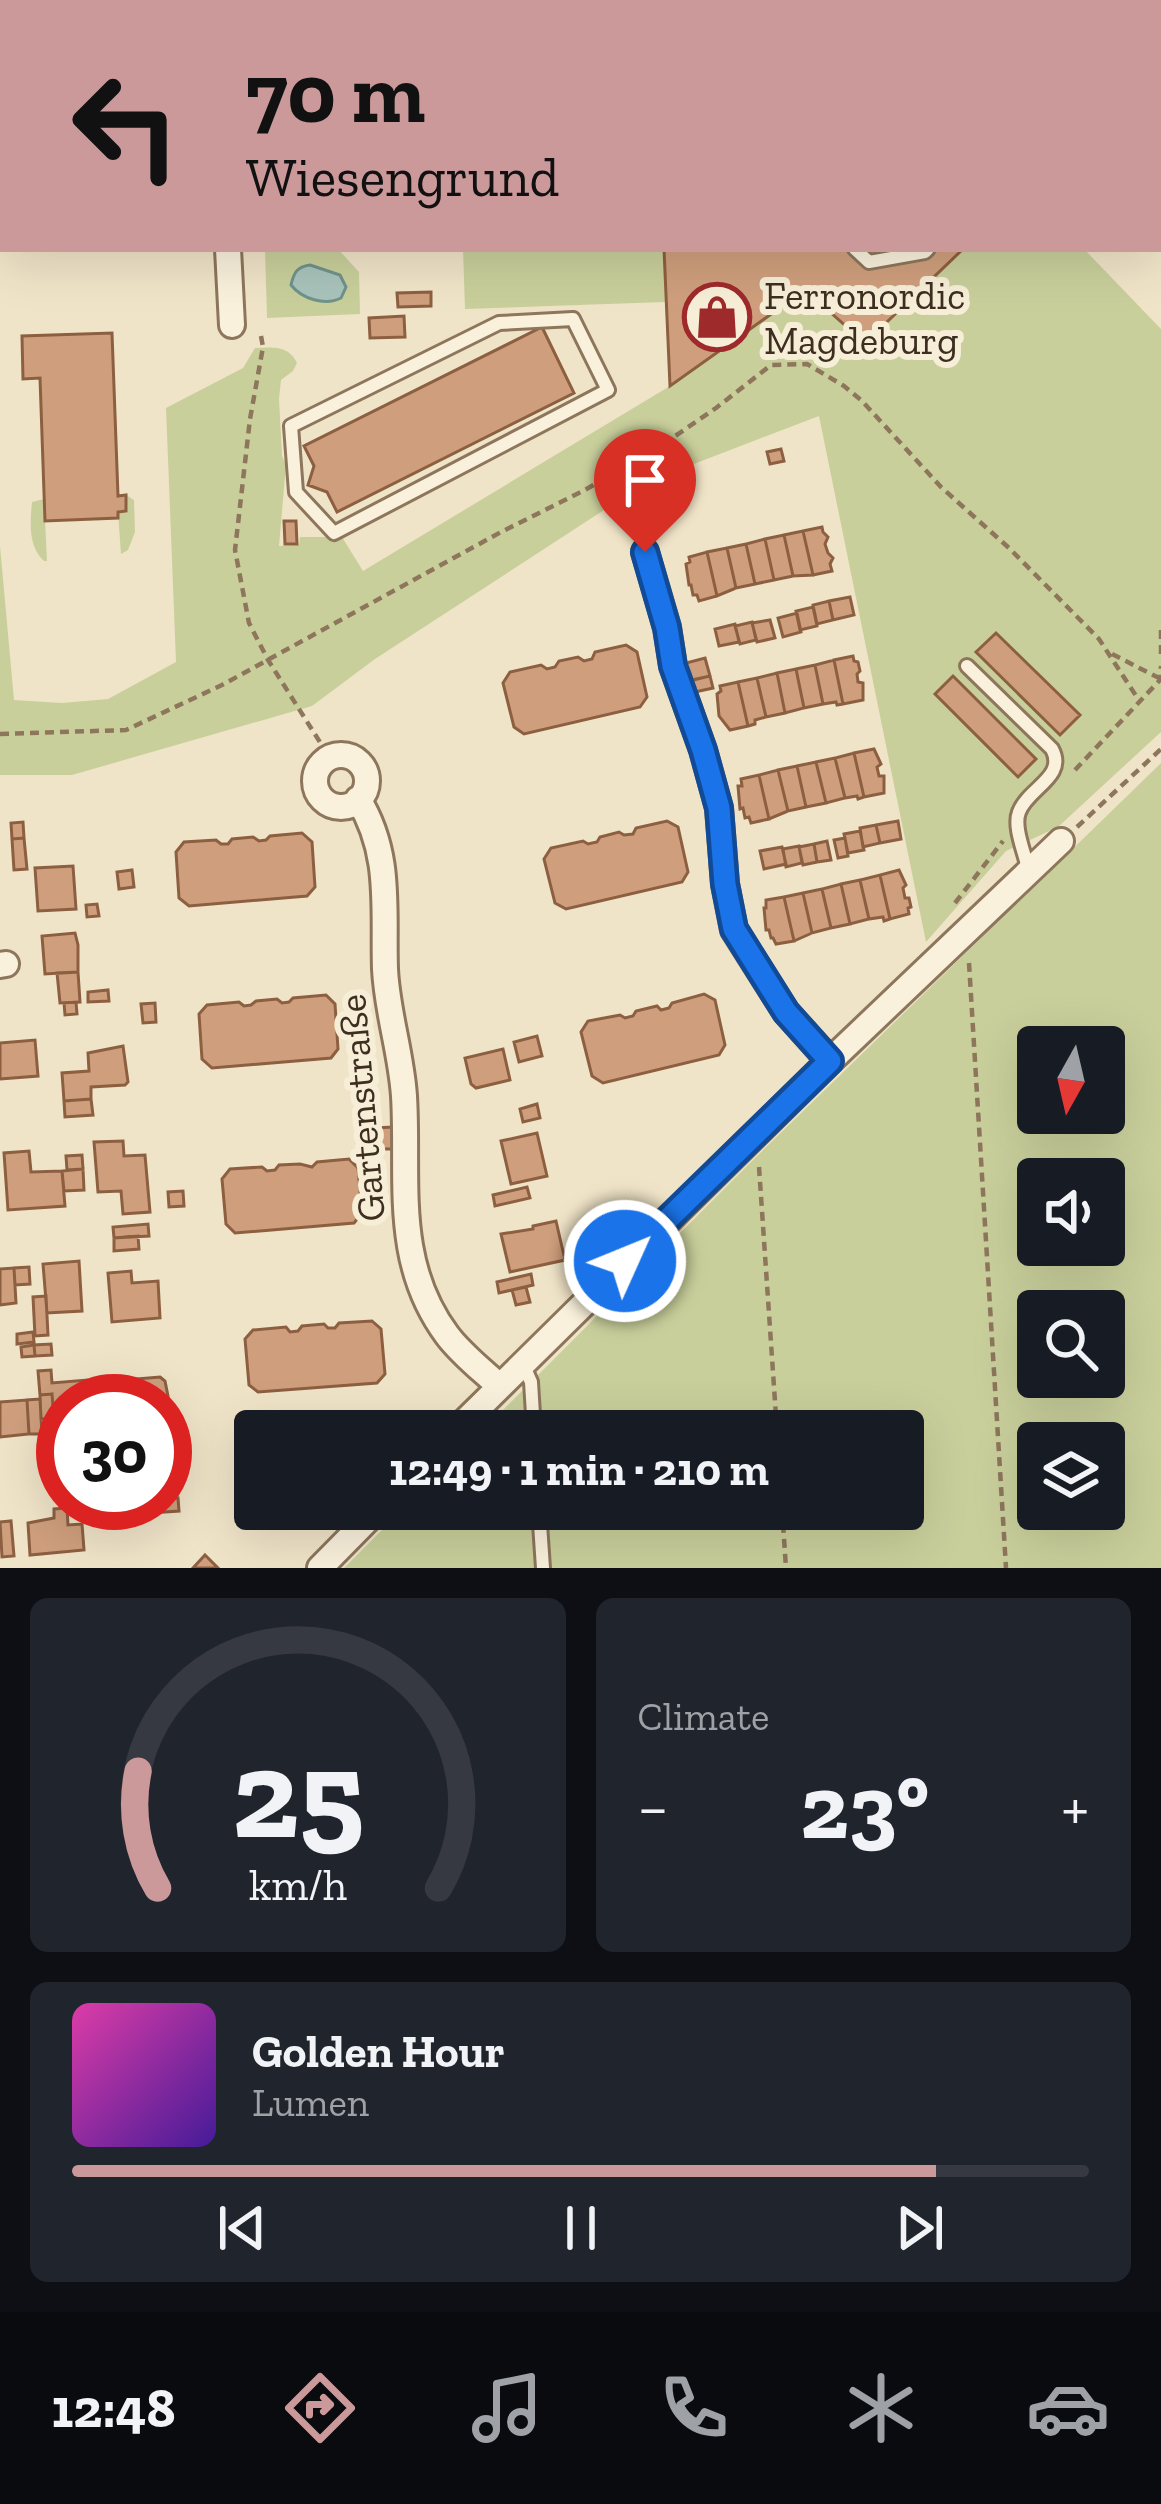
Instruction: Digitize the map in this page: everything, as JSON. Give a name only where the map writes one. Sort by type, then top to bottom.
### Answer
[{"type":"street","points":[[227,252],[232,325]]},
{"type":"street","points":[[645,552],[673,666],[719,808],[734,929],[786,1012],[830,1061]]},
{"type":"street","name":"Gartenstraße","points":[[330,758],[348,756],[363,767],[367,786],[358,799],[370,818],[386,884],[386,990],[404,1089],[404,1205],[410,1250],[434,1316],[450,1339],[499,1386]]},
{"type":"street","points":[[330,758],[316,774],[319,794],[336,806],[358,799]]},
{"type":"street","points":[[476,1410],[746,1142],[1061,841]]},
{"type":"street","points":[[320,1568],[357,1530]]},
{"type":"lane","points":[[858,252],[869,262],[925,252]]},
{"type":"lane","points":[[573,319],[608,390],[334,533],[296,492],[291,426],[499,323],[573,319]]},
{"type":"lane","points":[[967,666],[1057,758],[1056,769],[1016,818],[1029,870]]},
{"type":"lane","points":[[523,1362],[531,1382],[533,1410]]},
{"type":"lane","points":[[540,1530],[543,1568]]},
{"type":"path","points":[[261,336],[235,550],[249,623],[330,758]]},
{"type":"path","points":[[0,734],[126,730],[268,660],[584,491],[716,408],[772,365],[807,364],[862,401],[941,487],[1099,639],[1140,702]]},
{"type":"path","points":[[1064,781],[1160,680],[1161,630]]},
{"type":"path","points":[[1107,652],[1160,680]]},
{"type":"path","points":[[1061,841],[1161,749]]},
{"type":"path","points":[[945,915],[1010,833],[1019,828]]},
{"type":"path","points":[[965,933],[1006,1568]]},
{"type":"path","points":[[746,1142],[758,1155],[776,1410]]},
{"type":"path","points":[[783,1530],[786,1568]]},
{"type":"green space","points":[[265,252],[341,252],[359,272],[360,314],[267,318]]},
{"type":"green space","points":[[463,252],[778,252],[819,271],[876,333],[960,252],[1087,252],[1161,329],[1161,732],[1058,827],[1006,851],[926,942],[819,416],[647,482],[375,659],[312,706],[72,775],[0,775],[0,546],[14,700],[108,699],[176,662],[166,408],[243,368],[255,348],[285,350],[297,363],[281,380],[279,399],[286,465],[279,546],[299,545],[300,537],[342,537],[363,571],[670,386],[665,302],[465,309]]},
{"type":"green space","points":[[126,495],[134,500],[135,532],[128,550],[121,554],[118,512],[126,511]]},
{"type":"green space","points":[[44,499],[47,561],[35,549],[31,526],[32,502]]},
{"type":"green space","points":[[1161,763],[1161,1568],[344,1568],[382,1530],[924,1530],[924,1410],[503,1410]]},
{"type":"water","points":[[310,265],[340,275],[346,287],[341,298],[314,300],[291,285],[297,271]]},
{"type":"building","name":"Ferronordic Magdeburg","points":[[664,252],[960,252],[865,343],[805,290],[670,386]]},
{"type":"building","points":[[431,292],[431,306],[398,307],[397,293]]},
{"type":"building","points":[[404,316],[405,337],[370,338],[369,318]]},
{"type":"building","points":[[542,327],[574,393],[337,512],[327,492],[308,485],[314,466],[304,446]]},
{"type":"building","points":[[112,333],[118,496],[126,495],[126,511],[118,512],[118,518],[45,521],[40,378],[23,379],[22,336]]},
{"type":"building","points":[[781,449],[784,461],[770,464],[767,452]]},
{"type":"building","points":[[284,521],[296,521],[297,544],[285,544]]},
{"type":"building","points":[[822,527],[833,558],[832,571],[813,575],[803,531]]},
{"type":"building","points":[[803,531],[813,575],[793,576],[784,535]]},
{"type":"building","points":[[784,535],[793,576],[774,580],[765,539]]},
{"type":"building","points":[[765,539],[774,580],[755,584],[746,544]]},
{"type":"building","points":[[746,544],[755,584],[736,588],[727,548]]},
{"type":"building","points":[[727,548],[736,588],[717,596],[707,552]]},
{"type":"building","points":[[707,552],[717,596],[699,601],[689,585],[686,564],[689,557]]},
{"type":"building","points":[[850,597],[854,615],[833,620],[829,601]]},
{"type":"building","points":[[829,601],[833,620],[817,624],[813,605]]},
{"type":"building","points":[[813,607],[817,626],[800,630],[796,611]]},
{"type":"building","points":[[797,613],[801,632],[783,637],[778,618]]},
{"type":"building","points":[[770,620],[775,638],[757,642],[752,623]]},
{"type":"building","points":[[752,622],[756,640],[740,644],[735,626]]},
{"type":"building","points":[[735,624],[739,642],[719,646],[715,629]]},
{"type":"building","points":[[996,633],[1080,715],[1060,735],[976,652]]},
{"type":"building","points":[[626,645],[637,652],[647,697],[640,707],[524,734],[514,727],[503,683],[510,672],[541,665],[547,669],[578,657],[584,661],[595,652]]},
{"type":"building","points":[[853,656],[860,671],[858,682],[863,683],[863,700],[843,704],[834,660]]},
{"type":"building","points":[[705,658],[710,676],[690,681],[686,663]]},
{"type":"building","points":[[834,660],[843,704],[823,704],[815,665]]},
{"type":"building","points":[[815,665],[823,704],[804,708],[796,669]]},
{"type":"building","points":[[796,669],[804,708],[785,713],[777,673]]},
{"type":"building","points":[[777,673],[785,713],[766,717],[757,678]]},
{"type":"building","points":[[710,676],[713,688],[695,692],[692,680]]},
{"type":"building","points":[[953,676],[1036,759],[1018,777],[935,694]]},
{"type":"building","points":[[757,678],[766,717],[748,726],[738,682]]},
{"type":"building","points":[[738,682],[748,726],[730,730],[719,716],[717,694],[720,686]]},
{"type":"building","points":[[874,749],[881,764],[879,776],[884,776],[884,793],[864,797],[854,753]]},
{"type":"building","points":[[854,753],[864,797],[858,799],[845,798],[835,758]]},
{"type":"building","points":[[835,758],[845,798],[826,803],[816,762]]},
{"type":"building","points":[[816,762],[826,803],[806,807],[797,766]]},
{"type":"building","points":[[797,766],[806,807],[788,811],[778,770]]},
{"type":"building","points":[[778,770],[788,811],[769,819],[759,775]]},
{"type":"building","points":[[759,775],[769,819],[751,823],[740,809],[738,786],[742,786],[741,779]]},
{"type":"building","points":[[667,821],[678,827],[688,872],[682,882],[566,909],[555,903],[544,859],[551,848],[597,842],[619,832],[633,834],[636,828]]},
{"type":"building","points":[[898,821],[901,839],[880,843],[876,825]]},
{"type":"building","points":[[23,822],[24,838],[12,839],[11,823]]},
{"type":"building","points":[[876,825],[880,843],[863,847],[860,828]]},
{"type":"building","points":[[860,831],[864,850],[848,853],[844,834]]},
{"type":"building","points":[[302,833],[312,842],[315,887],[307,896],[189,906],[179,898],[176,852],[184,842],[228,844],[232,839],[259,841]]},
{"type":"building","points":[[24,838],[27,869],[14,870],[12,839]]},
{"type":"building","points":[[845,838],[848,856],[838,858],[834,840]]},
{"type":"building","points":[[827,841],[831,860],[817,862],[814,844]]},
{"type":"building","points":[[814,844],[817,862],[803,865],[799,847]]},
{"type":"building","points":[[799,846],[802,863],[786,867],[783,849]]},
{"type":"building","points":[[782,847],[786,864],[764,869],[760,851]]},
{"type":"building","points":[[73,866],[76,909],[38,911],[35,868]]},
{"type":"building","points":[[132,870],[134,887],[119,889],[117,872]]},
{"type":"building","points":[[899,870],[911,907],[909,914],[890,919],[880,875]]},
{"type":"building","points":[[880,875],[890,919],[884,921],[883,917],[869,919],[860,880]]},
{"type":"building","points":[[860,880],[869,919],[850,924],[841,884]]},
{"type":"building","points":[[841,884],[850,924],[831,928],[822,889]]},
{"type":"building","points":[[822,889],[831,928],[812,933],[803,893]]},
{"type":"building","points":[[803,893],[812,933],[794,941],[784,897]]},
{"type":"building","points":[[784,897],[794,941],[776,944],[766,930],[764,908],[766,900]]},
{"type":"building","points":[[97,904],[99,916],[87,917],[86,905]]},
{"type":"building","points":[[75,933],[78,972],[45,974],[42,936]]},
{"type":"building","points":[[78,972],[80,1002],[60,1003],[57,973]]},
{"type":"building","points":[[108,990],[109,1001],[88,1002],[88,992]]},
{"type":"building","points":[[704,994],[715,1000],[725,1045],[719,1055],[603,1083],[592,1076],[581,1032],[588,1021],[625,1018],[657,1006],[661,1010]]},
{"type":"building","points":[[326,995],[335,1004],[338,1049],[331,1058],[212,1068],[202,1059],[199,1014],[207,1005],[239,1002],[244,1006],[277,999],[282,1003]]},
{"type":"building","points":[[76,1002],[77,1014],[65,1015],[64,1003]]},
{"type":"building","points":[[155,1003],[156,1022],[143,1023],[141,1004]]},
{"type":"building","points":[[537,1036],[542,1056],[519,1062],[514,1042]]},
{"type":"building","points":[[35,1040],[38,1076],[0,1079],[0,1043]]},
{"type":"building","points":[[123,1046],[125,1085],[91,1087],[91,1099],[64,1101],[62,1073],[89,1071],[88,1053]]},
{"type":"building","points":[[503,1049],[510,1080],[476,1088],[465,1058]]},
{"type":"building","points":[[91,1099],[93,1115],[65,1117],[64,1101]]},
{"type":"building","points":[[537,1104],[540,1118],[523,1122],[520,1109]]},
{"type":"building","points":[[393,1127],[394,1149],[375,1149],[374,1128]]},
{"type":"building","points":[[537,1133],[547,1176],[511,1184],[501,1141]]},
{"type":"building","points":[[123,1141],[124,1156],[145,1155],[150,1212],[123,1214],[121,1191],[98,1192],[94,1142]]},
{"type":"building","points":[[29,1151],[31,1172],[62,1171],[65,1206],[8,1210],[4,1153]]},
{"type":"building","points":[[82,1155],[83,1169],[67,1170],[66,1156]]},
{"type":"building","points":[[349,1159],[358,1168],[362,1213],[354,1223],[235,1233],[226,1224],[222,1179],[230,1169],[262,1167],[267,1171],[279,1165],[312,1167],[317,1162]]},
{"type":"building","points":[[83,1169],[84,1190],[64,1191],[62,1171]]},
{"type":"building","points":[[527,1187],[530,1198],[495,1206],[493,1195]]},
{"type":"building","points":[[183,1191],[184,1206],[169,1207],[168,1192]]},
{"type":"building","points":[[556,1221],[565,1260],[510,1272],[501,1234]]},
{"type":"building","points":[[148,1224],[149,1236],[114,1238],[113,1227]]},
{"type":"building","points":[[138,1236],[139,1249],[114,1251],[114,1238]]},
{"type":"building","points":[[79,1261],[82,1311],[47,1313],[43,1264]]},
{"type":"building","points":[[29,1267],[30,1284],[15,1285],[14,1268]]},
{"type":"building","points":[[14,1268],[16,1303],[0,1305],[0,1269]]},
{"type":"building","points":[[131,1271],[132,1283],[158,1281],[160,1318],[112,1322],[108,1273]]},
{"type":"building","points":[[531,1274],[533,1285],[499,1293],[497,1282]]},
{"type":"building","points":[[526,1287],[530,1302],[516,1305],[512,1290]]},
{"type":"building","points":[[46,1296],[48,1335],[35,1336],[33,1297]]},
{"type":"building","points":[[372,1321],[381,1329],[385,1374],[377,1383],[258,1392],[249,1385],[245,1339],[253,1330],[286,1327],[290,1332],[302,1326],[335,1328],[339,1323]]},
{"type":"building","points":[[33,1332],[34,1342],[17,1344],[17,1334]]},
{"type":"building","points":[[51,1344],[52,1355],[35,1356],[34,1345]]},
{"type":"building","points":[[34,1345],[35,1356],[22,1357],[21,1347]]},
{"type":"building","points":[[36,1399],[36,1434],[29,1434],[27,1400]]},
{"type":"building","points":[[27,1400],[29,1434],[0,1437],[0,1402]]},
{"type":"building","points":[[11,1521],[14,1556],[2,1557],[0,1522]]},
{"type":"building","points":[[36,1521],[36,1530],[82,1530],[84,1550],[30,1555],[28,1523]]},
{"type":"building","points":[[205,1555],[218,1568],[193,1568]]},
{"type":"place","name":"Ferronordic Magdeburg","points":[[717,317]]},
{"type":"route","points":[[625,1261],[830,1061],[786,1012],[734,929],[719,808],[673,666],[645,552]]}]
